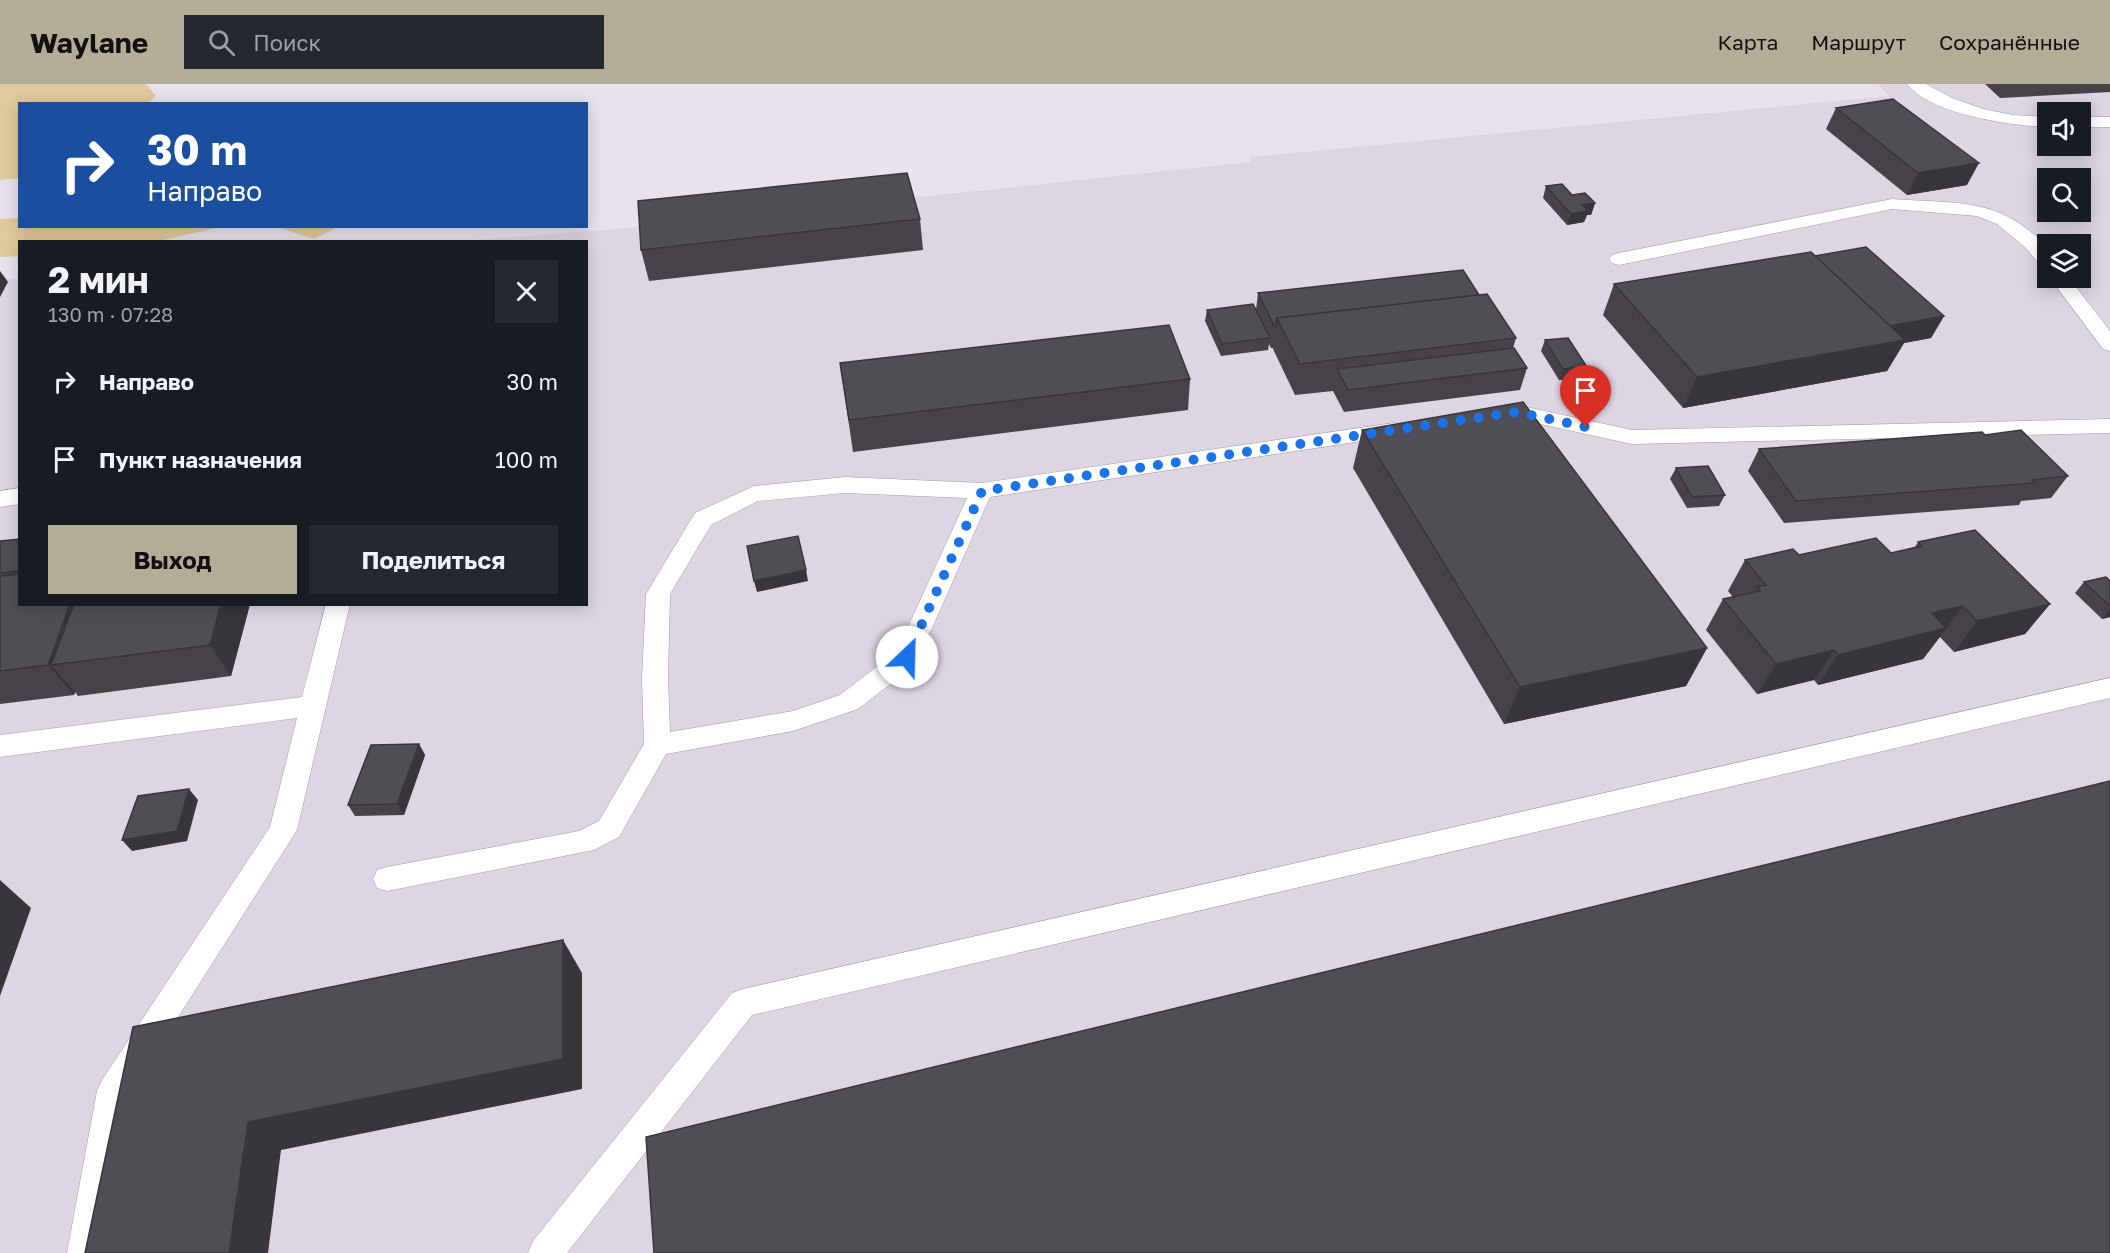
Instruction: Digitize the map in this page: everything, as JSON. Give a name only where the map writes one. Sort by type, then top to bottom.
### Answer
[{"type":"lane","points":[[1915,84],[1943,101],[1986,116],[2037,121]]},
{"type":"lane","points":[[2091,122],[2110,122]]},
{"type":"lane","points":[[1619,260],[1892,204],[1980,211],[2004,220],[2037,249]]},
{"type":"lane","points":[[2067,288],[2107,337]]},
{"type":"lane","points":[[1482,417],[1517,412],[1632,437],[2110,426]]},
{"type":"lane","points":[[387,879],[584,842],[609,830],[657,745],[655,678],[658,594],[704,519],[753,494],[845,484],[982,491],[1412,428]]},
{"type":"lane","points":[[657,745],[793,722],[849,702],[907,657],[982,491]]},
{"type":"lane","points":[[0,498],[18,496]]},
{"type":"lane","points":[[84,1253],[113,1091],[283,830],[338,606]]},
{"type":"lane","points":[[545,1253],[743,1003],[2110,688]]},
{"type":"lane","points":[[0,746],[314,706]]},
{"type":"shaded area","points":[[0,84],[146,84],[156,96],[149,102],[18,102],[18,178],[0,180]]},
{"type":"shaded area","points":[[1878,84],[2110,84],[2110,1253],[0,1253],[0,280],[18,279],[18,606],[588,606],[588,240],[476,240],[618,229],[1251,162],[1251,157],[1889,96]]},
{"type":"shaded area","points":[[18,218],[18,228],[217,228],[163,240],[18,240],[18,256],[0,257],[0,219]]},
{"type":"shaded area","points":[[280,228],[336,228],[314,239]]},
{"type":"building","points":[[1893,99],[1979,163],[1918,173],[1836,108]]},
{"type":"building","points":[[907,173],[920,219],[641,250],[638,201]]},
{"type":"building","points":[[1562,184],[1572,195],[1585,193],[1595,203],[1582,205],[1588,211],[1571,214],[1546,186]]},
{"type":"building","points":[[1866,247],[1944,316],[1890,326],[1815,256]]},
{"type":"building","points":[[1811,252],[1905,340],[1697,377],[1614,284]]},
{"type":"building","points":[[1463,270],[1479,295],[1277,318],[1276,326],[1258,293]]},
{"type":"building","points":[[1487,294],[1516,338],[1300,364],[1277,318]]},
{"type":"building","points":[[1253,304],[1270,338],[1222,344],[1207,310]]},
{"type":"building","points":[[1169,325],[1190,379],[849,420],[840,363]]},
{"type":"building","points":[[1568,338],[1587,367],[1563,369],[1545,340]]},
{"type":"building","points":[[1514,348],[1527,368],[1348,390],[1337,369]]},
{"type":"building","points":[[1523,402],[1707,648],[1520,687],[1362,430]]},
{"type":"building","points":[[2021,430],[2068,476],[2032,480],[2035,483],[1796,501],[1759,449],[1982,432],[1985,435]]},
{"type":"building","points":[[1708,466],[1725,495],[1692,497],[1676,468]]},
{"type":"building","points":[[1975,530],[2050,604],[1977,621],[1963,606],[1932,613],[1946,628],[1838,655],[1834,650],[1776,664],[1723,599],[1760,591],[1757,587],[1766,585],[1745,560],[1793,549],[1799,555],[1876,538],[1891,553],[1922,546],[1918,542]]},
{"type":"building","points":[[798,536],[806,570],[754,581],[747,546]]},
{"type":"building","points":[[18,539],[18,571],[0,573],[0,541]]},
{"type":"building","points":[[18,574],[18,606],[69,606],[48,665],[0,671],[0,576]]},
{"type":"building","points":[[2106,577],[2110,581],[2110,606],[2084,582]]},
{"type":"building","points":[[73,606],[220,606],[210,645],[51,665]]},
{"type":"building","points":[[419,744],[397,804],[348,805],[371,745]]},
{"type":"building","points":[[2110,781],[2110,1253],[654,1253],[646,1137]]},
{"type":"building","points":[[189,789],[177,831],[122,840],[138,796]]},
{"type":"building","points":[[563,940],[563,1059],[248,1122],[229,1253],[85,1253],[133,1027]]},
{"type":"route","points":[[907,657],[982,491],[1517,412],[1586,427]]}]
